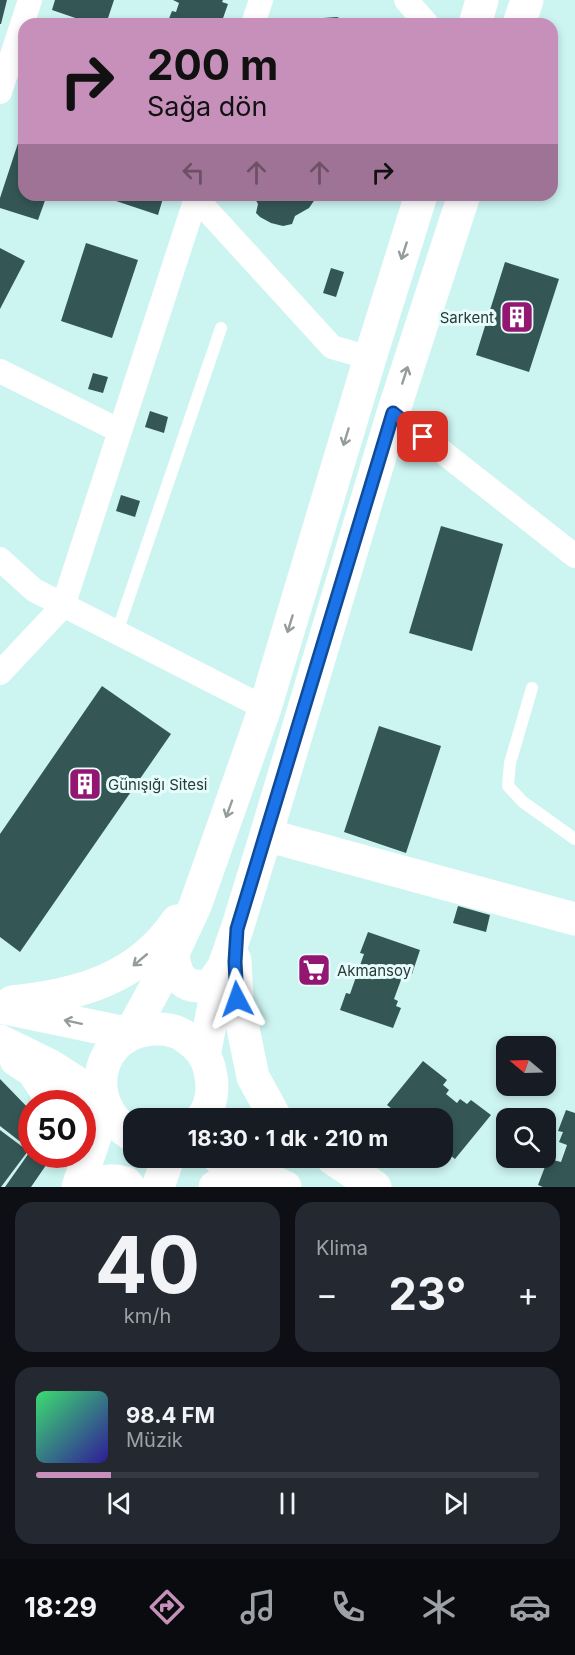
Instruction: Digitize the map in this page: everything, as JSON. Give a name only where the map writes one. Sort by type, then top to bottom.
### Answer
[{"type":"main road","points":[[477,18],[482,0]]},
{"type":"main road","points":[[521,18],[527,0]]},
{"type":"main road","points":[[123,1130],[108,1115],[103,1102],[100,1079],[105,1061],[116,1046],[130,1034],[172,954],[203,882],[265,708],[419,201]]},
{"type":"main road","points":[[207,1062],[223,968],[266,835],[393,413],[462,201]]},
{"type":"main road","points":[[266,835],[571,912]]},
{"type":"main road","points":[[0,1005],[79,990],[127,971],[165,940],[203,882]]},
{"type":"main road","points":[[237,929],[235,971],[243,1036],[253,1077],[269,1108]]},
{"type":"main road","points":[[172,954],[174,969],[178,976],[184,983],[192,986],[210,985],[223,968]]},
{"type":"main road","points":[[0,1005],[130,1034],[148,1029],[166,1029],[184,1035],[198,1047],[207,1062],[213,1080],[211,1099],[206,1108]]},
{"type":"main road","points":[[0,1041],[49,1065],[103,1102]]},
{"type":"main road","points":[[0,1049],[33,1071],[46,1090]]},
{"type":"main road","points":[[207,1062],[262,1108]]},
{"type":"main road","points":[[78,1187],[103,1102]]},
{"type":"main road","points":[[67,1187],[71,1168]]},
{"type":"main road","points":[[158,1187],[165,1168]]},
{"type":"main road","points":[[347,1168],[375,1187]]},
{"type":"main road","points":[[219,1179],[267,1187]]},
{"type":"main road","points":[[219,1179],[285,1187]]},
{"type":"main road","points":[[94,1187],[98,1183],[113,1180],[126,1183],[129,1187]]},
{"type":"street","points":[[24,18],[30,0]]},
{"type":"street","points":[[256,18],[261,0]]},
{"type":"street","points":[[406,0],[422,18]]},
{"type":"street","points":[[0,92],[18,37]]},
{"type":"street","points":[[0,673],[63,606],[194,201]]},
{"type":"street","points":[[201,201],[332,347],[370,358]]},
{"type":"street","points":[[0,371],[120,431]]},
{"type":"street","points":[[393,413],[573,545]]},
{"type":"street","points":[[0,559],[34,590],[265,708]]},
{"type":"lane","points":[[117,632],[221,327]]},
{"type":"lane","points":[[532,688],[510,763],[508,786],[523,802],[575,839]]},
{"type":"building","points":[[0,0],[7,0],[1,24],[0,24]]},
{"type":"building","points":[[55,0],[114,0],[108,18],[75,18],[52,10]]},
{"type":"building","points":[[173,0],[223,0],[222,2],[228,4],[223,18],[169,18],[172,11],[176,12],[179,3]]},
{"type":"building","points":[[18,143],[18,201],[45,201],[38,220],[0,208],[0,198]]},
{"type":"building","points":[[116,201],[162,201],[158,215]]},
{"type":"building","points":[[256,201],[314,201],[309,208],[295,216],[292,224],[283,226],[260,217],[256,213]]},
{"type":"building","points":[[86,243],[138,260],[112,338],[61,321]]},
{"type":"building","points":[[0,248],[25,261],[0,309]]},
{"type":"building","name":"Sarkent","points":[[505,262],[559,279],[529,372],[476,355]]},
{"type":"building","points":[[331,268],[344,272],[336,297],[323,293]]},
{"type":"building","points":[[93,373],[108,377],[103,393],[88,389]]},
{"type":"building","points":[[150,411],[168,417],[164,433],[145,427]]},
{"type":"building","points":[[121,495],[140,501],[135,517],[116,511]]},
{"type":"building","points":[[441,526],[503,544],[472,651],[409,633]]},
{"type":"building","name":"Günışığı Sitesi","points":[[102,686],[171,734],[20,952],[0,937],[0,834]]},
{"type":"building","points":[[379,726],[441,746],[406,853],[344,832]]},
{"type":"building","points":[[458,906],[490,915],[486,932],[453,923]]},
{"type":"building","points":[[368,932],[420,950],[412,974],[408,972],[405,982],[401,980],[394,999],[398,1001],[396,1006],[401,1008],[393,1028],[340,1010],[346,993],[350,994],[364,954],[360,953]]},
{"type":"building","points":[[423,1061],[447,1080],[443,1085],[449,1090],[446,1094],[457,1103],[460,1099],[467,1104],[471,1100],[491,1115],[455,1159],[453,1157],[453,1108],[391,1108],[387,1105]]},
{"type":"building","points":[[0,1079],[18,1098],[18,1140],[0,1126]]},
{"type":"building","points":[[566,1110],[575,1113],[575,1187],[538,1185],[544,1168],[556,1168],[556,1161],[561,1162],[567,1145],[559,1142],[563,1132],[558,1131]]},
{"type":"building","points":[[0,1130],[18,1144],[18,1164],[0,1187]]},
{"type":"building","points":[[18,1168],[44,1168],[31,1187],[5,1187]]},
{"type":"place","name":"Sarkent","points":[[517,317]]},
{"type":"place","name":"Günışığı Sitesi","points":[[85,784]]},
{"type":"place","name":"Akmansoy","points":[[314,970]]},
{"type":"route","points":[[237,999],[235,962],[237,929],[393,413],[423,437]]}]
